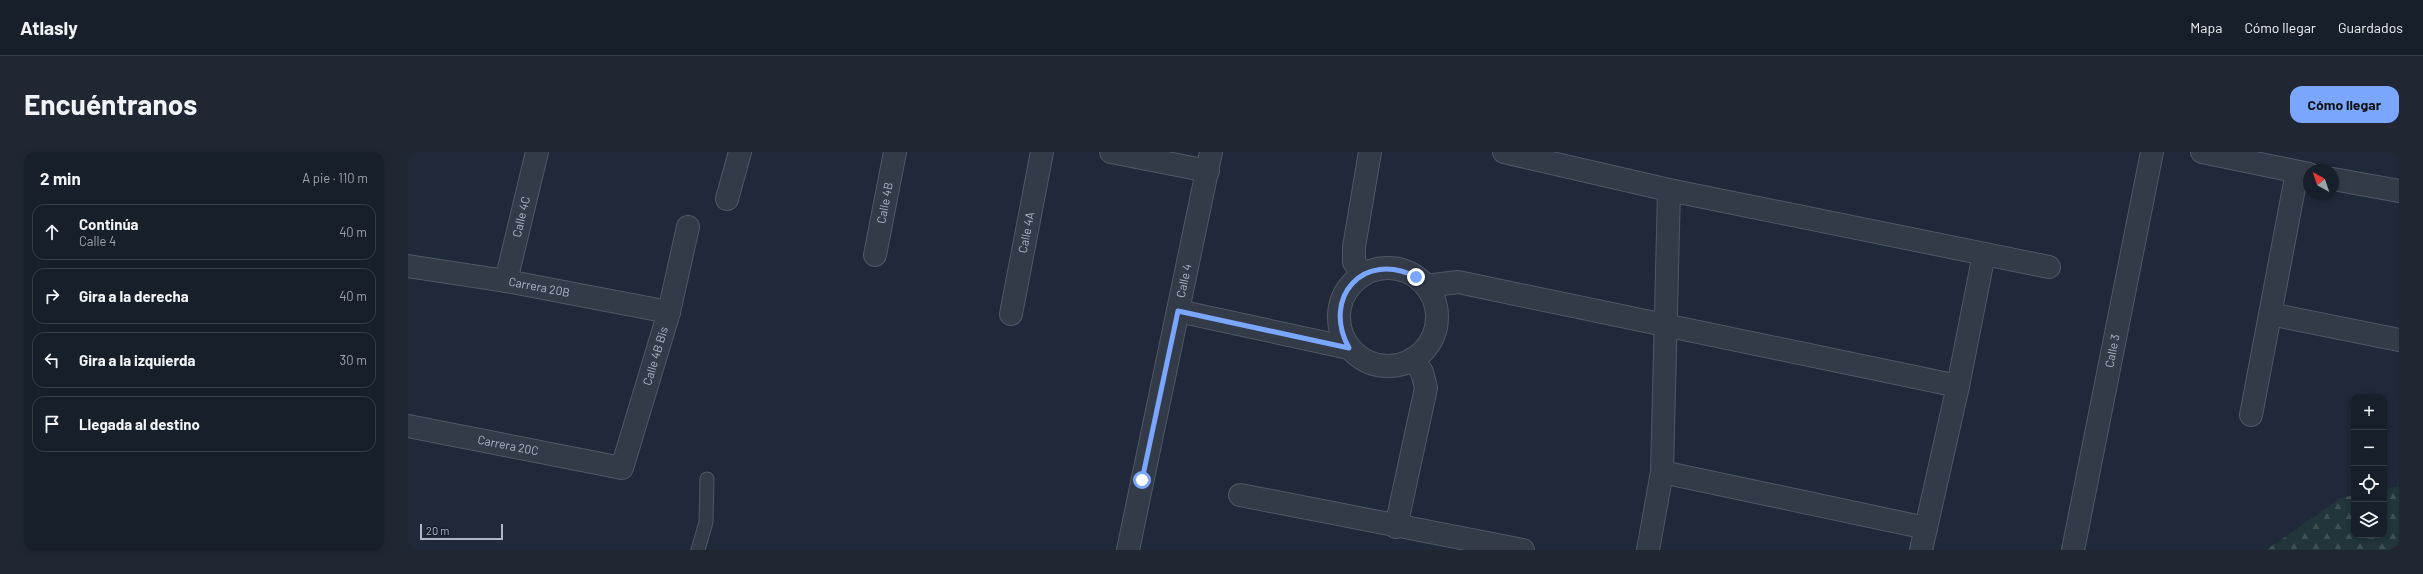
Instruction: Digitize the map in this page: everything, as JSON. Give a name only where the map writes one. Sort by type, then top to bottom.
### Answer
[{"type":"street","name":"Calle 4C","points":[[506,281],[537,152]]},
{"type":"street","points":[[728,199],[740,152]]},
{"type":"street","name":"Calle 4B","points":[[875,255],[895,152]]},
{"type":"street","name":"Calle 4A","points":[[1011,314],[1042,152]]},
{"type":"street","points":[[1111,152],[1210,161]]},
{"type":"street","points":[[1363,275],[1354,262],[1354,247],[1370,152]]},
{"type":"street","points":[[1504,152],[1669,190],[2049,267]]},
{"type":"street","name":"Calle 3","points":[[2072,550],[2152,152]]},
{"type":"street","points":[[2202,152],[2303,173],[2270,314],[2251,416]]},
{"type":"street","name":"Calle 4","points":[[1128,550],[1210,161]]},
{"type":"street","points":[[2339,179],[2399,191]]},
{"type":"street","points":[[1648,550],[1662,472],[1669,190]]},
{"type":"street","name":"Calle 4B Bis","points":[[608,466],[621,468],[624,466],[670,312],[688,227]]},
{"type":"street","points":[[1921,550],[1958,386],[1984,254]]},
{"type":"street","name":"Carrera 20B","points":[[408,266],[506,281],[670,312]]},
{"type":"street","points":[[1178,311],[1349,348],[1366,360],[1386,366],[1400,365],[1412,359],[1424,350],[1431,339],[1436,326],[1437,312],[1433,298],[1426,286],[1416,277],[1404,270],[1390,268],[1376,269],[1363,275],[1352,283],[1344,295],[1340,308],[1339,322],[1342,335],[1349,348]]},
{"type":"street","points":[[1426,286],[1458,282],[1958,386]]},
{"type":"street","points":[[2270,314],[2399,340]]},
{"type":"street","points":[[1396,527],[1426,388],[1422,372],[1412,359]]},
{"type":"street","name":"Carrera 20C","points":[[408,426],[608,466]]},
{"type":"street","points":[[1662,472],[1926,528]]},
{"type":"street","points":[[1240,495],[1396,527],[1523,550]]},
{"type":"lane","points":[[698,550],[706,522],[707,479]]},
{"type":"green space","points":[[2399,486],[2399,550],[2266,550],[2341,498],[2351,496],[2351,538],[2387,538],[2387,488]]},
{"type":"route","points":[[1142,480],[1178,311],[1349,348],[1342,335],[1339,322],[1340,308],[1344,295],[1352,283],[1363,275],[1376,269],[1390,268],[1404,270],[1416,277]]}]
